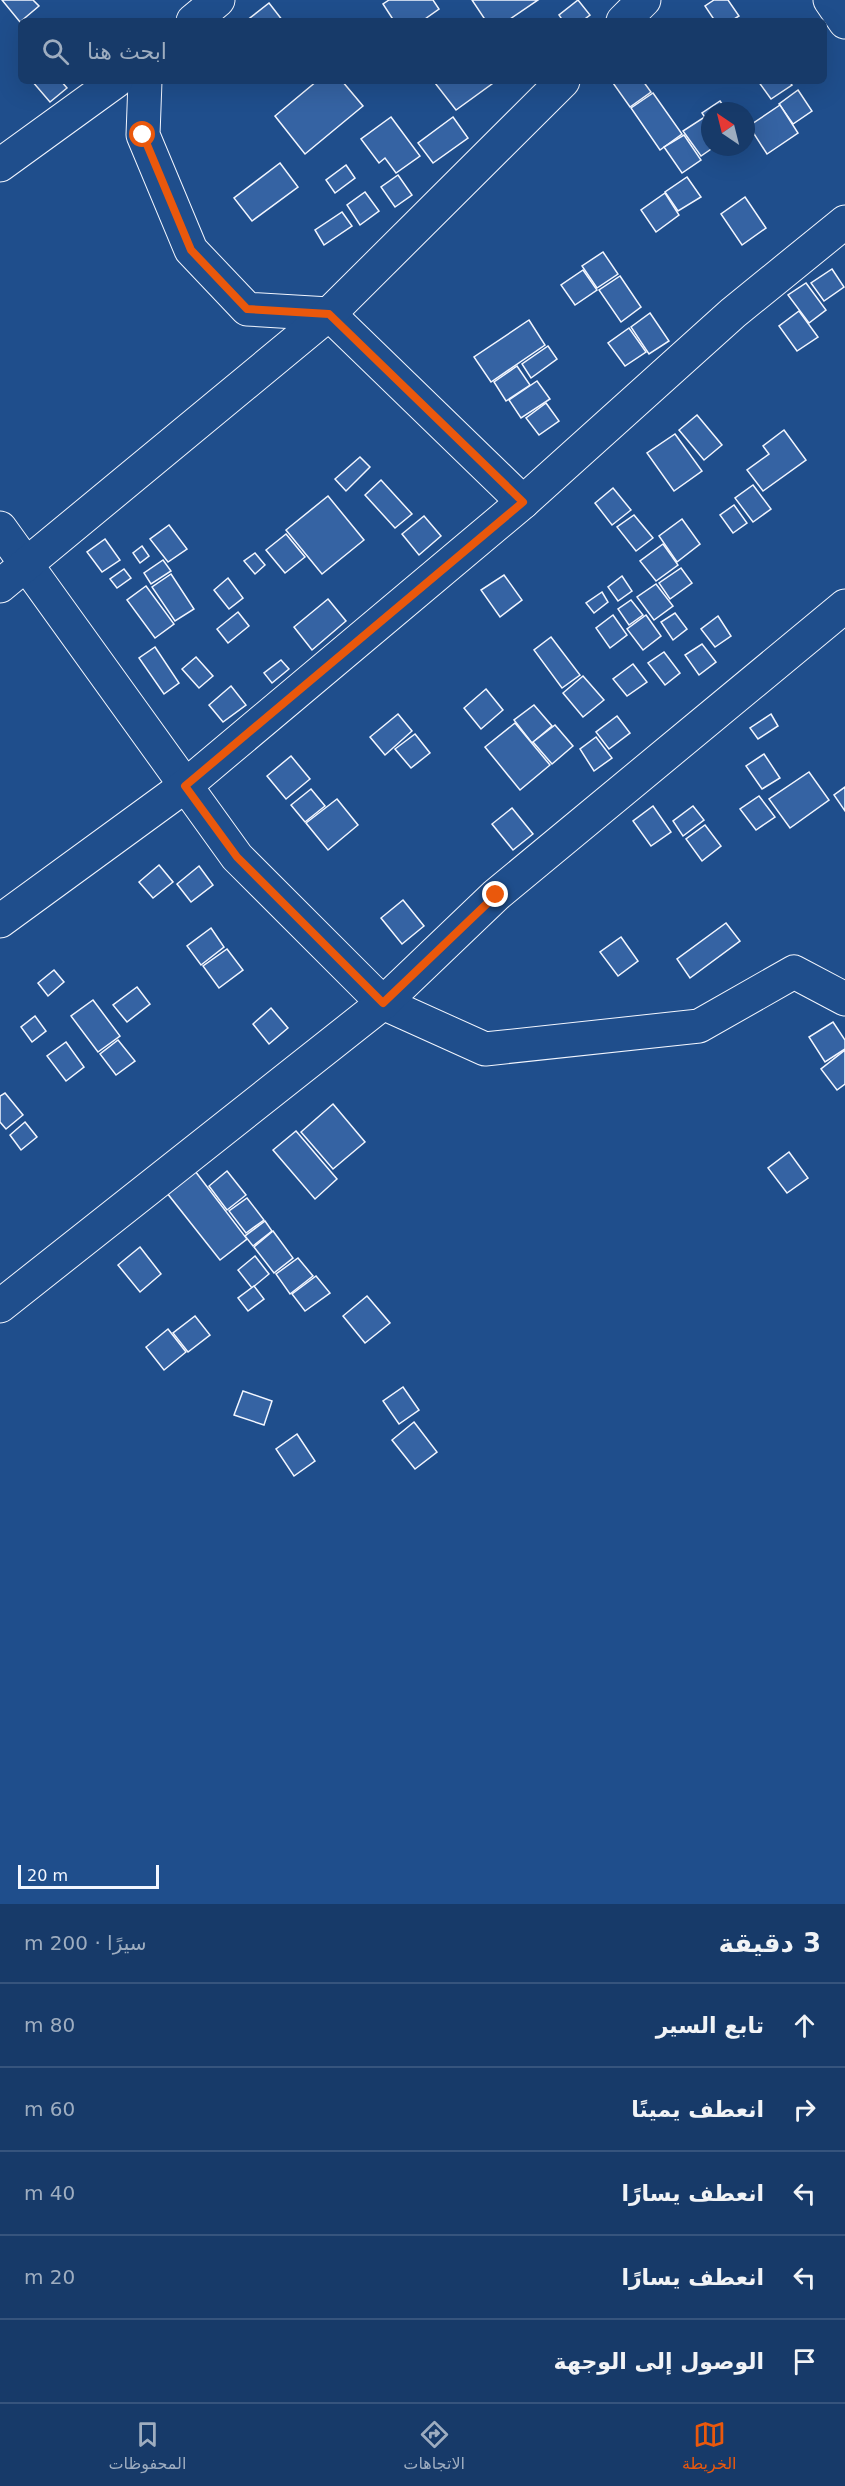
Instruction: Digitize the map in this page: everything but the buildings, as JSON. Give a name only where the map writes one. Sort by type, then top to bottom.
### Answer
[{"type":"street","points":[[197,18],[218,0]]},
{"type":"street","points":[[626,18],[644,0]]},
{"type":"street","points":[[830,0],[845,22]]},
{"type":"street","points":[[0,165],[112,84]]},
{"type":"street","points":[[145,84],[143,135],[191,250],[247,309],[329,314],[523,502]]},
{"type":"street","points":[[0,586],[329,314],[560,84]]},
{"type":"street","points":[[0,921],[185,786],[523,502],[733,313],[845,222]]},
{"type":"street","points":[[0,528],[25,566],[237,857],[383,1003],[485,1049],[699,1026],[794,972],[845,999]]},
{"type":"street","points":[[0,1306],[383,1003],[496,895],[845,606]]},
{"type":"route","points":[[143,135],[191,250],[247,309],[329,314],[523,502],[185,786],[237,857],[383,1003],[496,895]]}]
